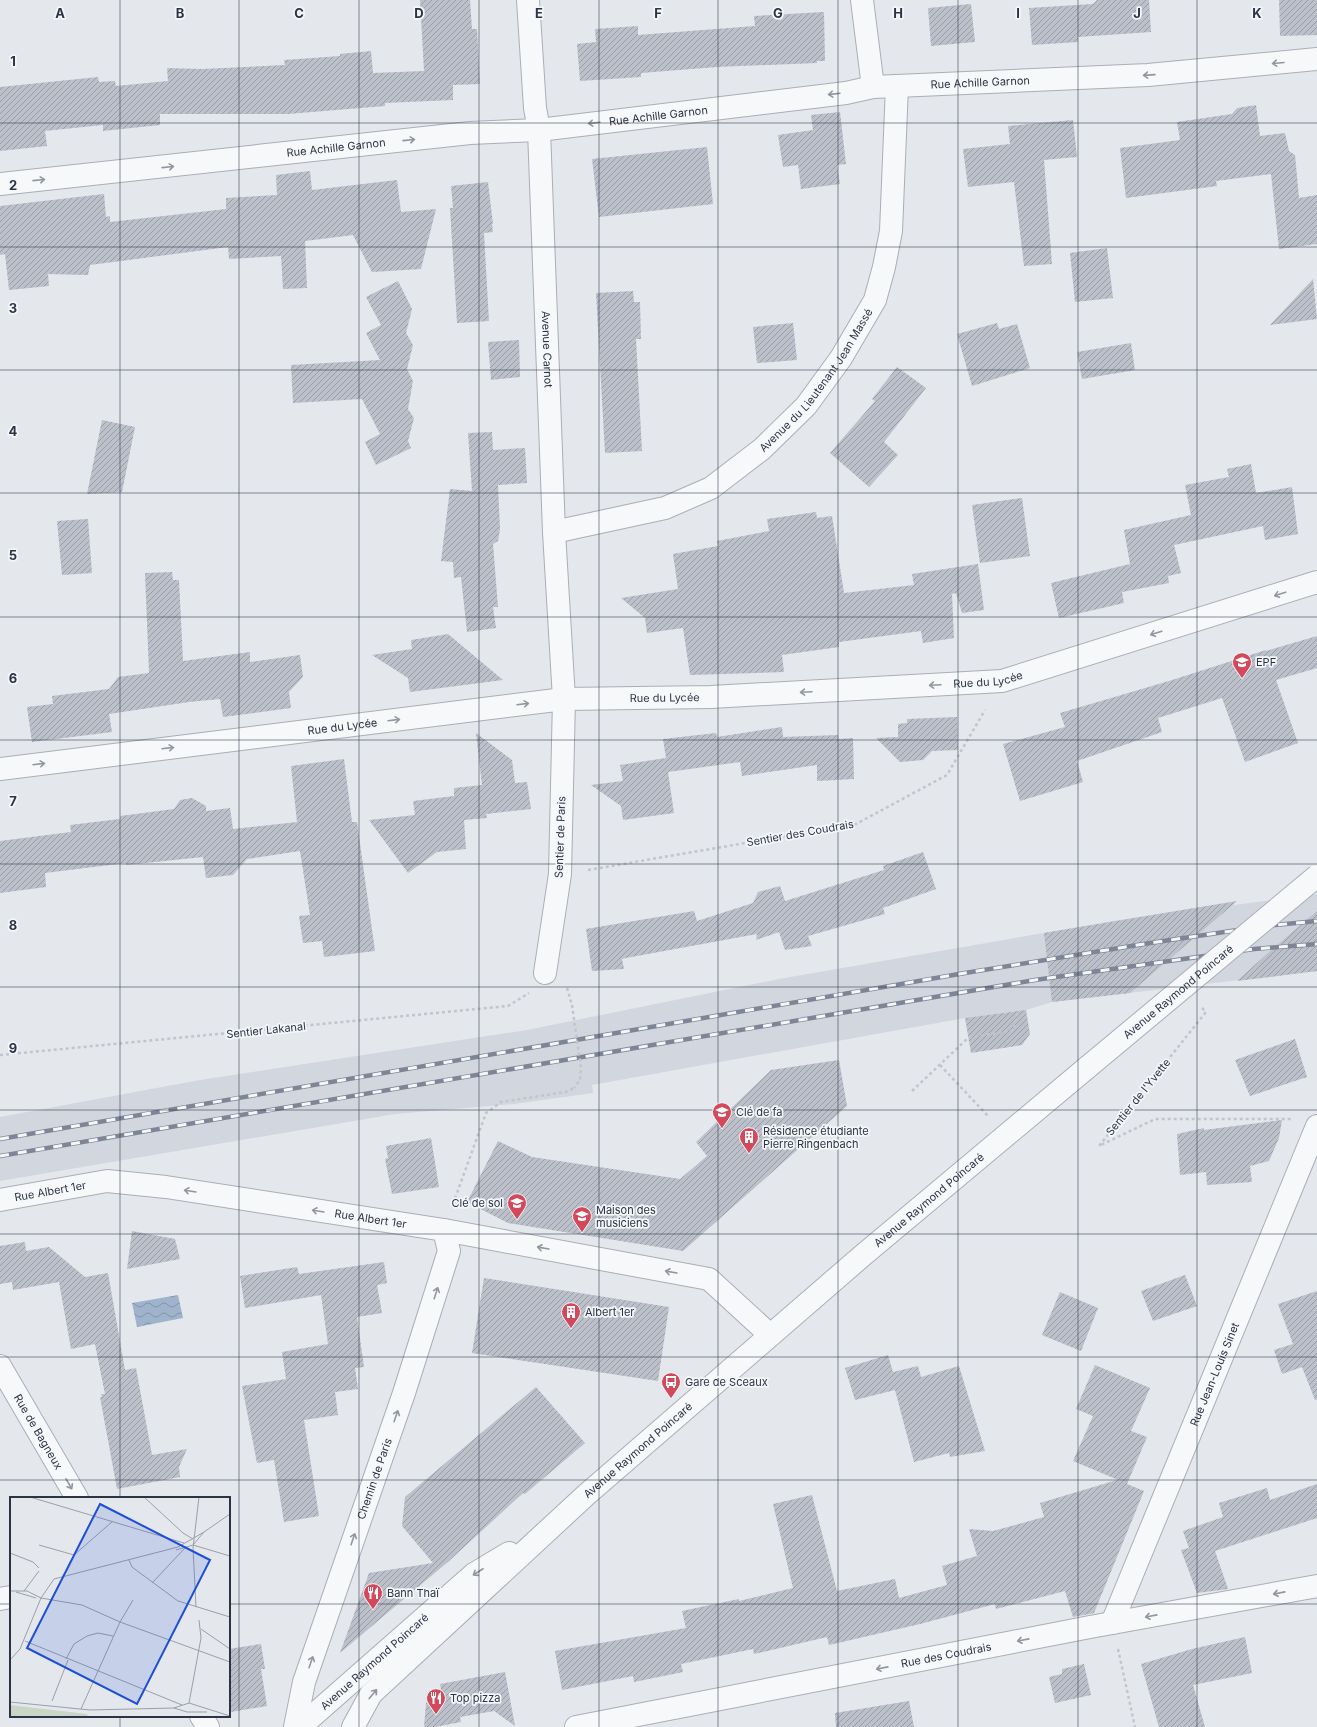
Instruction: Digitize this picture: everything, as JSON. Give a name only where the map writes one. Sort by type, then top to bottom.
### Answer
[{"type":"street","name":"Avenue Carnot","points":[[528,0],[535,108],[538,130],[554,532],[564,699]]},
{"type":"street","points":[[862,0],[873,87]]},
{"type":"street","name":"Rue Achille Garnon","points":[[0,184],[470,133],[538,130],[846,93],[873,87],[1148,75],[1317,59]]},
{"type":"street","name":"Avenue du Lieutenant Jean Massé","points":[[554,532],[665,508],[711,488],[762,449],[806,406],[841,358],[875,300],[884,267],[891,231],[897,86]]},
{"type":"street","name":"Rue du Lycée","points":[[0,769],[564,699],[712,697],[1002,681],[1317,582]]},
{"type":"street","name":"Sentier de Paris","points":[[545,974],[560,874],[564,699]]},
{"type":"street","name":"Avenue Raymond Poincaré","points":[[353,1727],[371,1694],[547,1530],[770,1336],[1089,1066],[1317,876]]},
{"type":"street","name":"Rue Jean-Louis Sinet","points":[[1112,1623],[1317,1126]]},
{"type":"street","name":"Rue Albert 1er","points":[[0,1200],[107,1181],[166,1187],[444,1230],[709,1279],[770,1336]]},
{"type":"street","name":"Chemin de Paris","points":[[295,1727],[304,1682],[404,1393],[447,1259],[449,1251],[444,1230]]},
{"type":"street","name":"Rue de Bagneux","points":[[0,1366],[76,1497]]},
{"type":"street","name":"Avenue Raymond Poincaré","points":[[300,1727],[474,1574],[547,1530]]},
{"type":"street","name":"Rue des Coudrais","points":[[576,1727],[1112,1623],[1317,1586]]},
{"type":"street","points":[[0,1598],[10,1597]]},
{"type":"street","points":[[304,1682],[318,1694],[336,1695]]},
{"type":"street","points":[[203,1717],[208,1727]]},
{"type":"path","name":"Sentier des Coudrais","points":[[560,874],[856,824],[947,775],[1002,681]]},
{"type":"path","name":"Sentier de l'Yvette","points":[[1183,988],[1206,1012],[1099,1146],[1155,1119],[1294,1119]]},
{"type":"path","name":"Sentier Lakanal","points":[[0,1055],[508,1006],[528,994]]},
{"type":"path","points":[[444,1230],[486,1113],[501,1102],[566,1092],[574,1088],[580,1080],[581,1068],[572,1005]]},
{"type":"path","points":[[912,1091],[968,1038],[1014,1030],[1018,1011]]},
{"type":"path","points":[[940,1065],[992,1121]]},
{"type":"path","points":[[1112,1623],[1135,1727]]},
{"type":"shaded area","points":[[1317,894],[1317,971],[1052,1002],[1026,1010],[965,1018],[592,1085],[593,1093],[514,1104],[395,1114],[0,1181],[0,1117],[200,1080],[527,1030],[779,979],[1107,922],[1232,902],[1234,905]]},
{"type":"water","points":[[178,1295],[183,1318],[137,1327],[132,1303]]},
{"type":"building","points":[[420,0],[470,0],[472,29],[477,29],[480,84],[453,85],[453,100],[385,103],[385,106],[288,114],[160,114],[160,125],[103,131],[103,125],[45,131],[47,146],[0,151],[0,87],[98,77],[99,82],[115,81],[116,86],[168,81],[167,68],[202,69],[285,65],[284,60],[340,56],[340,54],[371,51],[373,73],[424,71]]},
{"type":"building","points":[[1097,0],[1149,0],[1151,32],[1078,37],[1078,42],[1032,45],[1029,8],[1093,4]]},
{"type":"building","points":[[1279,0],[1317,0],[1317,35],[1280,36]]},
{"type":"building","points":[[971,4],[975,42],[931,46],[928,8]]},
{"type":"building","points":[[824,12],[825,61],[817,61],[817,63],[717,67],[641,73],[641,77],[580,81],[577,44],[596,42],[595,29],[638,26],[638,35],[755,26],[754,16]]},
{"type":"building","points":[[1256,105],[1260,136],[1285,133],[1289,151],[1295,155],[1299,198],[1317,195],[1317,244],[1279,249],[1271,174],[1216,181],[1217,186],[1126,198],[1120,148],[1180,140],[1177,122],[1232,114],[1237,108]]},
{"type":"building","points":[[840,112],[846,164],[837,165],[840,184],[801,189],[798,165],[783,167],[778,135],[813,130],[811,115]]},
{"type":"building","points":[[1073,120],[1077,157],[1044,160],[1052,264],[1024,266],[1014,182],[968,187],[963,149],[1010,144],[1008,126]]},
{"type":"building","points":[[707,147],[713,204],[599,217],[592,159]]},
{"type":"building","points":[[310,171],[312,190],[397,180],[401,212],[436,209],[421,269],[372,272],[353,235],[305,241],[307,288],[283,289],[281,256],[229,259],[228,247],[90,265],[88,275],[48,274],[49,286],[9,290],[5,254],[0,255],[0,206],[104,194],[106,217],[110,216],[110,222],[226,209],[226,198],[277,195],[276,175]]},
{"type":"building","points":[[488,182],[493,224],[493,232],[484,233],[489,321],[457,323],[450,208],[453,208],[451,186]]},
{"type":"building","points":[[1107,248],[1113,298],[1075,302],[1070,253]]},
{"type":"building","points":[[1313,279],[1317,319],[1270,325]]},
{"type":"building","points":[[398,281],[412,309],[406,333],[413,345],[407,369],[413,381],[408,409],[414,418],[408,441],[411,448],[376,465],[365,442],[380,434],[362,399],[293,403],[291,365],[380,360],[366,333],[381,325],[366,297]]},
{"type":"building","points":[[633,291],[634,302],[640,302],[641,339],[636,339],[642,451],[605,453],[596,293]]},
{"type":"building","points":[[793,323],[797,360],[757,363],[753,327]]},
{"type":"building","points":[[997,323],[999,329],[1017,324],[1030,368],[972,386],[957,334]]},
{"type":"building","points":[[519,340],[520,377],[491,380],[488,342]]},
{"type":"building","points":[[1131,343],[1135,370],[1082,379],[1077,352]]},
{"type":"building","points":[[897,367],[926,388],[884,442],[898,455],[869,487],[830,453],[875,401],[872,399]]},
{"type":"building","points":[[102,420],[135,427],[122,492],[87,494]]},
{"type":"building","points":[[492,432],[493,450],[525,448],[527,483],[498,485],[500,529],[498,541],[493,544],[498,607],[493,607],[496,628],[467,632],[461,577],[454,578],[453,562],[441,561],[450,489],[472,491],[468,433]]},
{"type":"building","points":[[1251,464],[1256,493],[1292,487],[1298,534],[1265,540],[1263,526],[1174,545],[1181,573],[1168,576],[1169,583],[1122,592],[1124,603],[1059,618],[1051,583],[1130,564],[1124,530],[1191,515],[1185,485],[1229,477],[1227,469]]},
{"type":"building","points":[[1022,498],[1030,556],[980,563],[972,505]]},
{"type":"building","points":[[816,512],[817,518],[832,516],[844,593],[914,585],[912,574],[978,564],[984,610],[962,613],[956,593],[952,594],[954,638],[923,643],[921,631],[839,642],[839,647],[782,655],[784,672],[690,675],[683,628],[647,633],[645,618],[621,598],[678,589],[673,554],[718,546],[717,541],[769,531],[767,519]]},
{"type":"building","points":[[88,519],[92,573],[62,575],[57,521]]},
{"type":"building","points":[[172,572],[173,580],[179,580],[183,661],[250,652],[250,662],[300,655],[303,677],[289,692],[291,708],[223,717],[220,699],[189,702],[109,714],[112,732],[32,742],[27,707],[53,704],[52,696],[109,689],[118,677],[149,673],[145,573]]},
{"type":"building","points":[[448,634],[503,680],[410,692],[408,678],[372,655],[412,649],[411,640]]},
{"type":"building","points":[[1317,636],[1317,668],[1276,680],[1298,743],[1245,762],[1222,698],[1158,718],[1162,732],[1077,761],[1083,782],[1020,801],[1003,744],[1065,727],[1060,713],[1169,681],[1266,650]]},
{"type":"building","points":[[957,717],[958,750],[932,751],[923,760],[900,762],[876,738],[898,737],[898,724],[907,723],[907,719]]},
{"type":"building","points":[[782,727],[783,737],[838,735],[839,739],[853,738],[854,779],[817,781],[817,765],[742,776],[740,762],[668,772],[674,813],[623,820],[621,806],[591,785],[623,781],[620,765],[666,758],[663,739],[716,733],[717,737]]},
{"type":"building","points":[[476,733],[512,760],[515,783],[527,782],[531,809],[486,814],[487,818],[464,820],[466,849],[437,852],[408,873],[369,820],[415,815],[413,801],[454,796],[454,788],[482,785]]},
{"type":"building","points":[[344,759],[352,822],[357,822],[375,951],[324,957],[322,941],[303,943],[299,916],[310,915],[300,851],[247,859],[233,875],[206,878],[203,857],[126,865],[126,863],[45,873],[46,887],[0,893],[0,841],[71,832],[70,825],[120,819],[120,816],[174,809],[180,800],[192,798],[206,806],[206,811],[230,808],[233,829],[297,822],[291,766]]},
{"type":"building","points":[[923,852],[936,889],[883,908],[885,914],[808,936],[812,946],[785,950],[779,932],[756,940],[757,934],[626,958],[622,959],[624,969],[592,971],[586,929],[694,911],[697,921],[753,903],[758,892],[780,886],[785,901],[884,870],[883,866]]},
{"type":"building","points":[[1237,901],[1130,993],[1052,1002],[1044,933]]},
{"type":"building","points":[[1317,911],[1317,971],[1237,981],[1268,953]]},
{"type":"building","points":[[1026,1010],[1030,1034],[1022,1045],[971,1053],[965,1018]]},
{"type":"building","points":[[1295,1039],[1307,1077],[1250,1096],[1235,1060]]},
{"type":"building","name":"Résidence étudiante Pierre Ringenbach","points":[[839,1060],[847,1106],[683,1251],[508,1223],[467,1202],[498,1141],[532,1157],[680,1179],[707,1156],[696,1142],[771,1070]]},
{"type":"building","points":[[1282,1120],[1279,1138],[1269,1161],[1250,1166],[1252,1182],[1207,1185],[1206,1172],[1180,1175],[1177,1134],[1204,1128],[1204,1130]]},
{"type":"building","points":[[431,1138],[439,1187],[392,1194],[385,1159],[388,1158],[386,1146]]},
{"type":"building","points":[[132,1231],[175,1239],[180,1259],[127,1269]]},
{"type":"building","points":[[25,1242],[26,1251],[49,1247],[85,1277],[108,1273],[125,1370],[136,1368],[152,1455],[187,1449],[179,1467],[180,1477],[117,1489],[100,1397],[102,1397],[101,1394],[105,1394],[95,1344],[71,1349],[59,1282],[13,1290],[12,1282],[0,1284],[0,1246]]},
{"type":"building","points":[[384,1262],[387,1283],[377,1285],[382,1313],[357,1317],[364,1367],[355,1368],[358,1389],[335,1392],[338,1415],[304,1420],[319,1516],[284,1522],[274,1460],[257,1463],[242,1386],[286,1379],[282,1352],[328,1344],[321,1295],[245,1308],[240,1276],[297,1267],[299,1274]]},
{"type":"building","points":[[1185,1275],[1197,1306],[1153,1321],[1141,1291]]},
{"type":"building","name":"Albert 1er","points":[[484,1278],[669,1307],[658,1381],[472,1353]]},
{"type":"building","points":[[1317,1291],[1317,1400],[1315,1400],[1302,1367],[1282,1374],[1274,1350],[1293,1344],[1278,1304]]},
{"type":"building","points":[[1060,1292],[1098,1308],[1081,1351],[1042,1335]]},
{"type":"building","points":[[888,1355],[893,1372],[918,1366],[921,1377],[959,1366],[985,1451],[950,1457],[949,1453],[914,1462],[895,1390],[855,1400],[845,1368]]},
{"type":"building","points":[[1095,1365],[1150,1388],[1131,1431],[1147,1437],[1127,1484],[1144,1491],[1094,1613],[1073,1617],[1065,1591],[996,1609],[995,1604],[920,1624],[829,1645],[827,1637],[754,1654],[753,1649],[681,1664],[683,1672],[634,1682],[633,1676],[562,1690],[555,1651],[686,1628],[682,1611],[739,1599],[739,1601],[793,1588],[773,1504],[812,1495],[837,1591],[895,1579],[899,1598],[947,1585],[942,1566],[977,1556],[969,1529],[993,1531],[1044,1517],[1040,1503],[1117,1480],[1123,1482],[1073,1461],[1093,1416],[1076,1409]]},
{"type":"building","points":[[536,1387],[585,1443],[525,1494],[523,1493],[449,1561],[340,1653],[369,1573],[433,1563],[402,1526],[405,1497]]},
{"type":"building","points":[[1317,1484],[1317,1518],[1215,1551],[1228,1589],[1197,1593],[1181,1550],[1189,1548],[1183,1531],[1223,1517],[1219,1503],[1267,1488],[1270,1500]]},
{"type":"building","points":[[1245,1637],[1252,1673],[1193,1685],[1205,1727],[1159,1727],[1141,1664],[1192,1649]]},
{"type":"building","points":[[261,1644],[265,1669],[261,1669],[267,1706],[231,1712],[230,1649]]},
{"type":"building","points":[[1084,1664],[1091,1695],[1055,1703],[1049,1677],[1062,1674],[1062,1669]]},
{"type":"building","points":[[505,1672],[515,1726],[494,1711],[460,1717],[461,1722],[435,1727],[424,1727],[426,1703],[441,1691],[440,1684]]},
{"type":"building","points":[[909,1701],[914,1727],[836,1727],[835,1713]]},
{"type":"railway","points":[[0,1139],[965,973],[1265,926],[1317,921]]},
{"type":"railway","points":[[0,1156],[1035,980],[1254,949],[1317,944]]},
{"type":"place","name":"EPF","points":[[1242,679]]},
{"type":"place","name":"Clé de fa","points":[[722,1129]]},
{"type":"place","name":"Résidence étudiante Pierre Ringenbach","points":[[749,1154]]},
{"type":"place","name":"Clé de sol","points":[[517,1220]]},
{"type":"place","name":"Maison des musiciens","points":[[582,1233]]},
{"type":"place","name":"Albert 1er","points":[[571,1329]]},
{"type":"place","name":"Gare de Sceaux","points":[[671,1399]]},
{"type":"place","name":"Bann Thaï","points":[[373,1610]]},
{"type":"place","name":"Top pizza","points":[[436,1715]]}]
